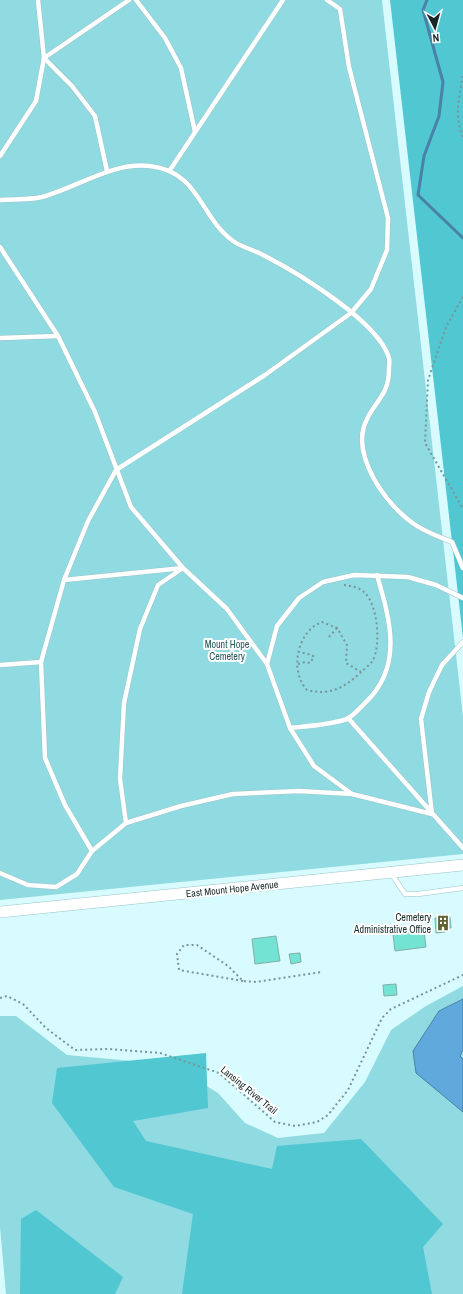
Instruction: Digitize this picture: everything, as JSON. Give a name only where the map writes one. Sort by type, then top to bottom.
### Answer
[{"type":"street","name":"East Mount Hope Avenue","points":[[0,912],[463,865]]},
{"type":"lane","points":[[0,156],[36,101],[44,58],[38,0]]},
{"type":"lane","points":[[44,58],[129,0]]},
{"type":"lane","points":[[136,0],[165,38],[181,68],[195,132]]},
{"type":"lane","points":[[170,170],[283,0]]},
{"type":"lane","points":[[92,851],[65,805],[45,758],[41,662],[64,580],[88,521],[116,470],[265,375],[351,313],[370,289],[387,250],[388,218],[349,67],[340,9],[327,0]]},
{"type":"lane","points":[[44,58],[72,86],[95,116],[106,172]]},
{"type":"lane","points":[[0,200],[40,198],[128,165],[170,170],[194,190],[219,230],[234,242],[264,255],[298,275],[351,313],[376,334],[390,358],[389,382],[366,420],[362,444],[369,469],[380,490],[414,524],[452,542],[463,568]]},
{"type":"lane","points":[[0,247],[58,336],[95,412],[131,507],[183,568],[227,609],[267,664],[290,728],[314,766],[352,794]]},
{"type":"lane","points":[[0,338],[58,336]]},
{"type":"lane","points":[[64,580],[183,568]]},
{"type":"lane","points":[[126,823],[120,779],[124,703],[140,629],[158,585],[183,568]]},
{"type":"lane","points":[[267,664],[278,626],[299,598],[323,582],[354,575],[408,576],[436,585],[463,598]]},
{"type":"lane","points":[[290,728],[315,726],[348,718],[369,699],[386,677],[390,653],[390,626],[377,575]]},
{"type":"lane","points":[[432,814],[421,719],[429,692],[442,665],[463,642]]},
{"type":"lane","points":[[0,665],[41,662]]},
{"type":"lane","points":[[348,718],[463,848]]},
{"type":"lane","points":[[0,873],[28,885],[56,887],[77,874],[92,851],[126,823],[181,806],[233,794],[299,791],[352,794],[432,814]]},
{"type":"lane","points":[[391,873],[405,894],[418,894],[463,888]]},
{"type":"path","points":[[463,76],[458,103],[460,131],[463,138]]},
{"type":"path","points":[[463,297],[446,327],[428,380],[425,442],[463,509]]},
{"type":"path","points":[[323,582],[354,587],[365,593],[371,602],[376,622],[378,643],[372,660],[361,672],[349,683],[336,691],[317,693],[307,690],[303,686],[298,664],[301,642],[307,631],[316,624],[322,622],[337,628],[347,646],[346,663],[361,672]]},
{"type":"path","points":[[329,637],[337,628]]},
{"type":"path","points":[[298,664],[305,662],[310,663],[314,657],[312,655],[299,652]]},
{"type":"path","points":[[243,981],[228,966],[197,945],[184,945],[177,954],[179,970],[243,981],[256,982],[321,972]]},
{"type":"path","name":"Lansing River Trail","points":[[0,998],[7,996],[23,1004],[46,1028],[75,1050],[109,1049],[160,1053],[219,1073],[275,1122],[295,1126],[317,1122],[328,1115],[348,1090],[382,1018],[392,1009],[463,975]]},
{"type":"green space","name":"Mount Hope Cemetery","points":[[0,0],[382,0],[463,717],[463,854],[0,900]]},
{"type":"green space","points":[[463,986],[463,1294],[6,1294],[0,1227],[0,1016],[16,1016],[67,1055],[143,1062],[184,1072],[218,1093],[245,1123],[278,1138],[324,1133],[365,1082],[391,1030],[426,1006]]},
{"type":"shaded area","points":[[390,0],[463,0],[463,638]]},
{"type":"shaded area","points":[[463,999],[463,1050],[460,1056],[463,1059],[463,1112],[416,1073],[413,1051],[439,1011]]},
{"type":"shaded area","points":[[206,1053],[208,1108],[133,1121],[146,1141],[272,1169],[277,1146],[361,1139],[443,1224],[423,1247],[432,1294],[182,1294],[193,1214],[114,1187],[52,1103],[57,1068]]},
{"type":"shaded area","points":[[36,1210],[123,1277],[115,1294],[20,1294],[21,1219]]},
{"type":"building","name":"Cemetery Administrative Office","points":[[450,917],[451,928],[444,928],[445,932],[436,933],[435,918]]},
{"type":"building","points":[[424,931],[426,947],[395,951],[393,934]]},
{"type":"building","points":[[276,936],[280,961],[255,964],[252,939]]},
{"type":"building","points":[[300,953],[301,962],[291,964],[289,954]]},
{"type":"building","points":[[396,984],[397,995],[384,996],[383,985]]},
{"type":"waterway","points":[[427,0],[423,10],[443,82],[439,116],[424,156],[418,195],[463,238]]},
{"type":"place","name":"Cemetery Administrative Office","points":[[443,923]]}]
